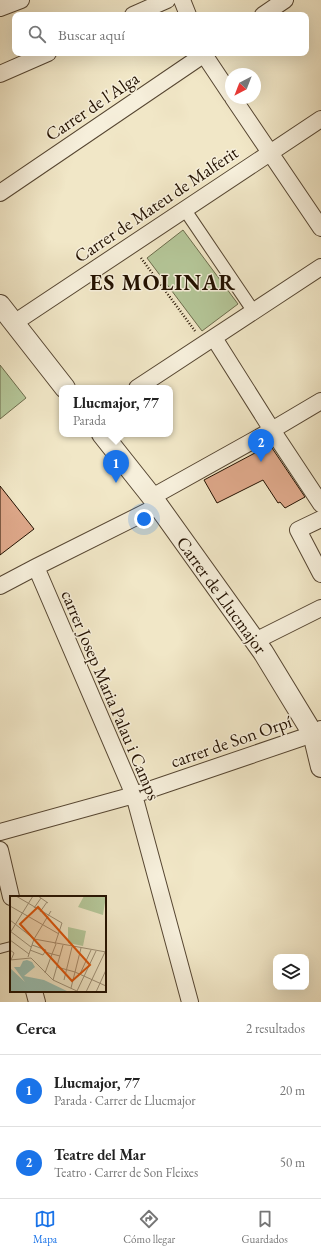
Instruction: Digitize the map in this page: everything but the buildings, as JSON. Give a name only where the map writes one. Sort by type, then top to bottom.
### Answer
[{"type":"street","points":[[0,8],[21,0]]},
{"type":"street","points":[[140,12],[167,0]]},
{"type":"street","points":[[182,0],[187,12]]},
{"type":"street","points":[[267,12],[285,0]]},
{"type":"street","points":[[0,74],[41,56]]},
{"type":"street","name":"Carrer de l'Alga","points":[[0,193],[201,56]]},
{"type":"street","points":[[205,56],[225,86]]},
{"type":"street","points":[[237,104],[321,228]]},
{"type":"street","name":"Carrer de Mateu de Malferit","points":[[14,323],[321,119]]},
{"type":"street","points":[[185,210],[254,312]]},
{"type":"street","points":[[142,385],[321,267]]},
{"type":"street","points":[[0,305],[63,385]]},
{"type":"street","points":[[209,341],[272,430],[321,504]]},
{"type":"street","points":[[0,586],[155,502],[321,401]]},
{"type":"street","name":"Carrer de Llucmajor","points":[[104,437],[155,502],[263,652],[317,731],[321,767]]},
{"type":"street","points":[[321,519],[298,530],[321,574]]},
{"type":"street","name":"carrer Josep Maria Palau i Camps","points":[[36,567],[134,795],[190,1002]]},
{"type":"street","points":[[255,641],[321,608]]},
{"type":"street","name":"carrer de Son Orpí","points":[[0,832],[134,795],[317,731]]},
{"type":"street","points":[[0,850],[11,896]]},
{"type":"street","points":[[34,992],[37,1002]]},
{"type":"lane","points":[[0,949],[10,946]]},
{"type":"path","points":[[132,244],[209,341]]},
{"type":"green space","points":[[183,230],[238,304],[202,331],[147,258]]},
{"type":"green space","points":[[0,365],[26,398],[0,419]]},
{"type":"place","name":"Teatre del Mar","points":[[261,462]]},
{"type":"place","name":"Llucmajor, 77","points":[[116,483]]},
{"type":"district","name":"ES MOLINAR","points":[[163,282]]}]
